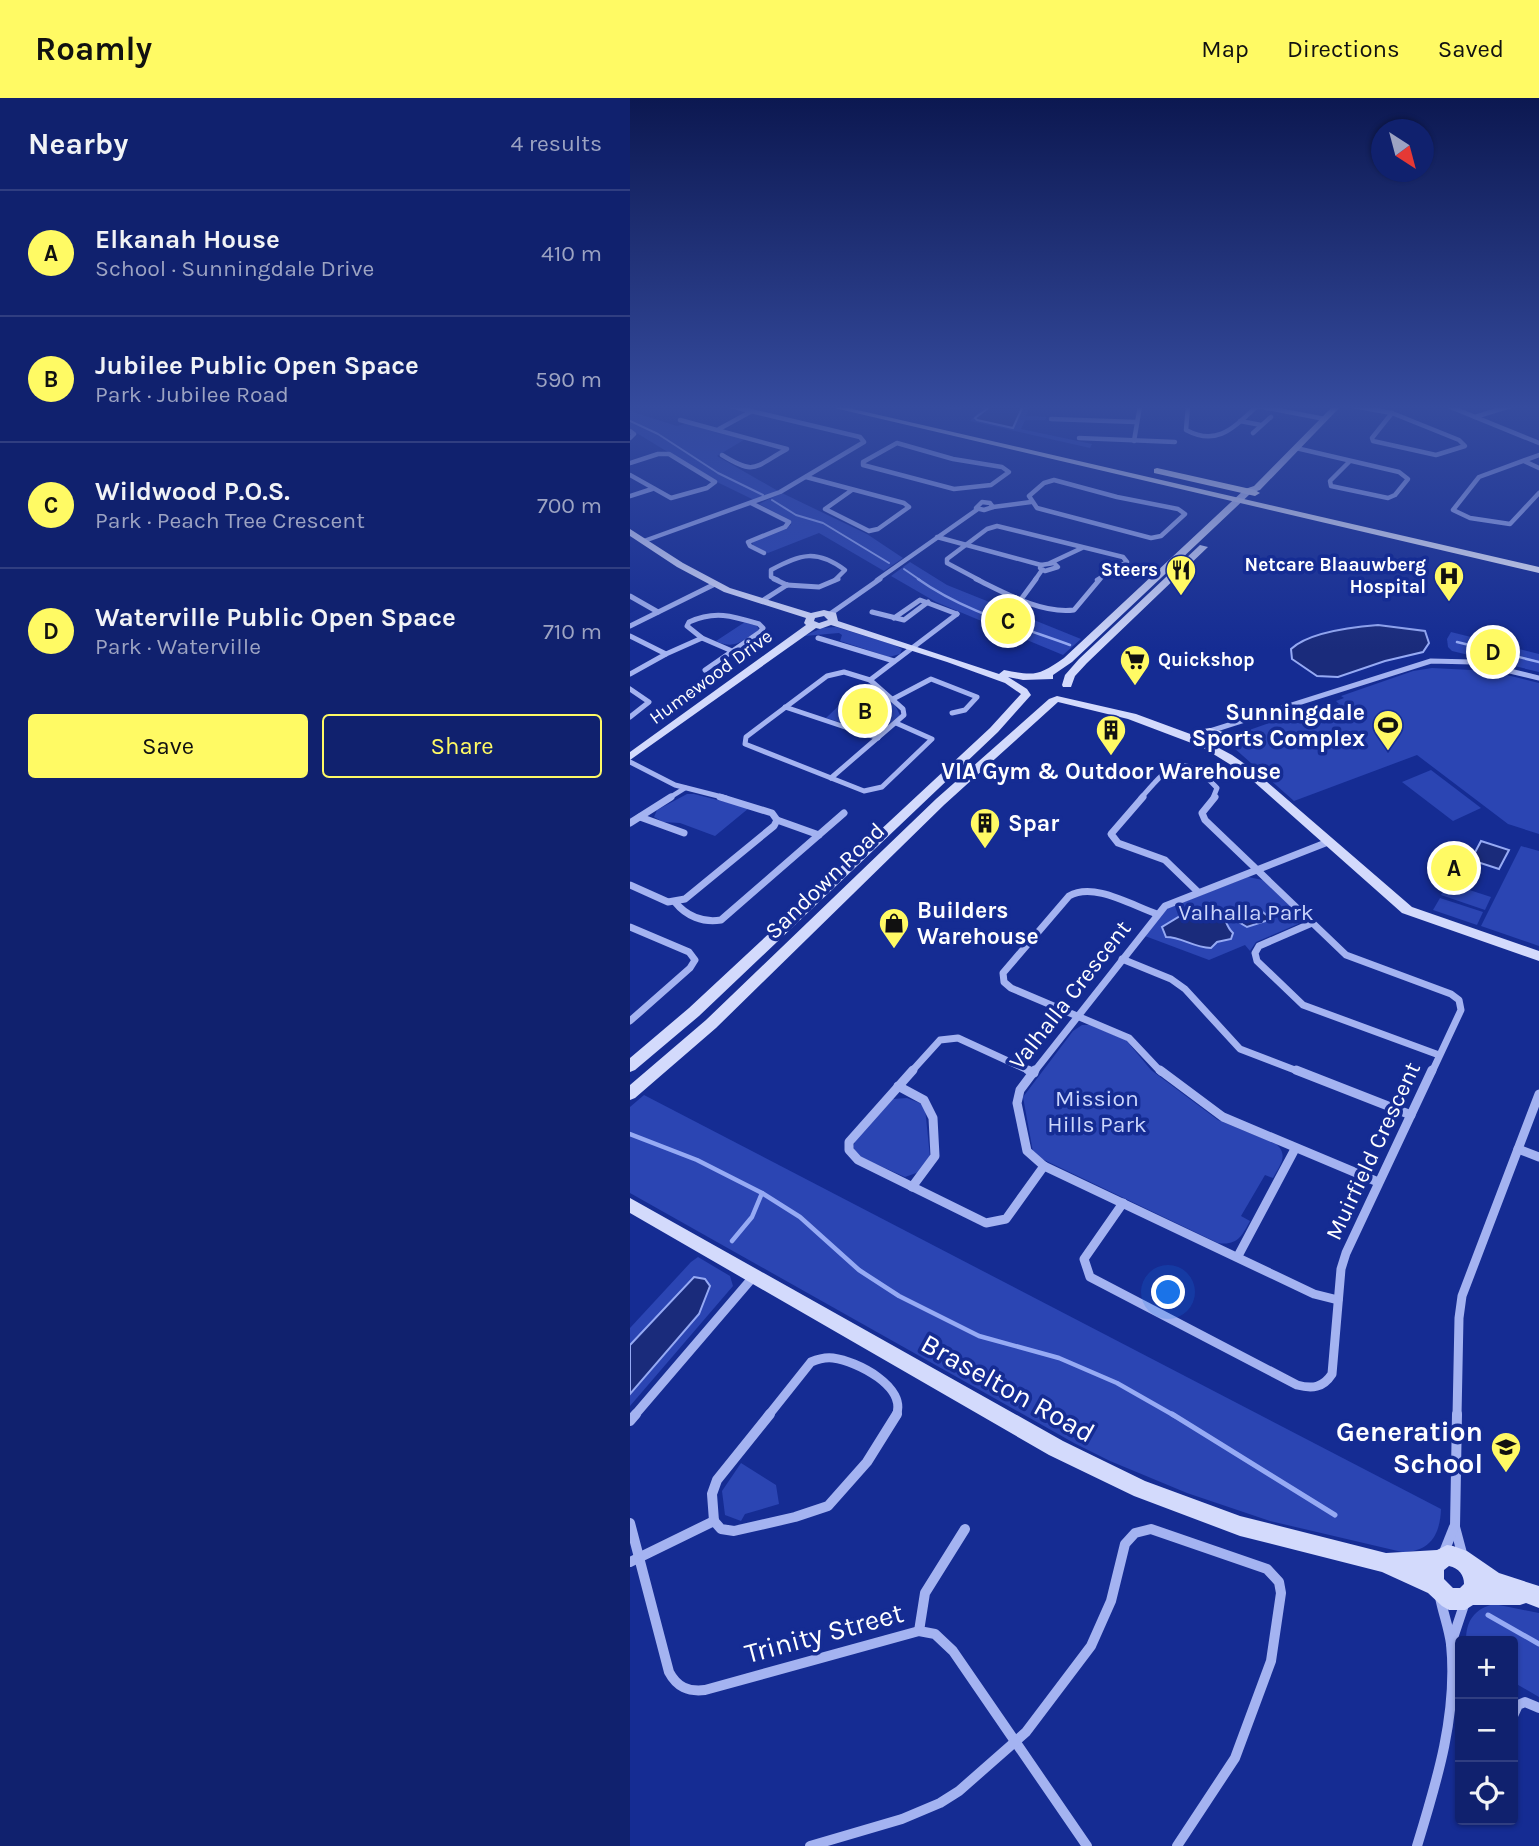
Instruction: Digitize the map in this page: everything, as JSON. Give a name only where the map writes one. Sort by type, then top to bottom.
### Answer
[{"type":"main road","points":[[1215,488],[1539,570]]},
{"type":"main road","points":[[1218,488],[1539,563]]},
{"type":"street","points":[[630,496],[652,489],[664,497],[673,498],[708,488]]},
{"type":"street","points":[[644,541],[788,488]]},
{"type":"street","points":[[847,488],[852,489],[904,503],[909,508],[878,529],[864,531],[825,509],[852,489]]},
{"type":"street","points":[[948,488],[973,488],[982,502]]},
{"type":"street","points":[[1039,488],[1030,494],[1031,502],[1042,511],[1151,538],[1161,536],[1185,514],[1178,509],[1082,488]]},
{"type":"street","points":[[1068,687],[1070,675],[1083,661],[1257,488]]},
{"type":"street","points":[[1339,488],[1390,498],[1399,488]]},
{"type":"street","points":[[1469,488],[1455,506],[1454,512],[1482,521],[1510,524],[1516,521],[1533,496],[1539,493]]},
{"type":"street","points":[[1040,677],[1068,660],[1250,495]]},
{"type":"street","points":[[978,509],[976,505],[982,502],[990,503],[993,507]]},
{"type":"street","points":[[630,532],[715,584],[812,621],[831,618],[978,509],[987,510],[1031,502]]},
{"type":"street","points":[[751,503],[789,522],[785,527],[748,542],[750,546],[764,553]]},
{"type":"street","points":[[1000,526],[1123,558],[1127,562],[1097,580],[1069,612],[1057,612],[974,579],[947,563],[947,559],[965,544],[987,529],[1000,526]]},
{"type":"street","points":[[937,537],[1042,567]]},
{"type":"street","points":[[1022,598],[1042,567],[1083,547]]},
{"type":"street","points":[[810,554],[823,555],[845,571],[818,589],[806,590],[787,584],[771,577],[771,570],[810,554]]},
{"type":"street","points":[[630,626],[715,584]]},
{"type":"street","points":[[762,601],[787,584]]},
{"type":"street","points":[[630,596],[658,612]]},
{"type":"street","points":[[870,680],[957,614],[928,602],[906,620],[872,612]]},
{"type":"street","points":[[705,670],[762,631],[762,627],[712,612],[687,624],[702,638],[732,651]]},
{"type":"street","points":[[831,618],[1009,681],[1037,701],[1055,700],[1204,734],[1276,712]]},
{"type":"street","name":"Humewood Drive","points":[[630,759],[812,621]]},
{"type":"street","points":[[630,636],[666,654]]},
{"type":"street","points":[[630,674],[702,638]]},
{"type":"street","points":[[818,638],[894,661]]},
{"type":"street","points":[[1208,746],[1223,740],[1240,726],[1415,663],[1447,659],[1476,662],[1539,678]]},
{"type":"street","points":[[951,660],[1015,675],[1059,679],[1068,687],[1104,703],[1223,740],[1248,771]]},
{"type":"street","points":[[831,778],[896,723],[904,712],[870,680],[844,672],[834,673],[746,737],[745,744],[831,778],[864,790],[877,789],[931,743],[929,736],[896,723]]},
{"type":"street","name":"Sandown Road","points":[[630,1066],[719,988],[1011,714],[1024,693],[1027,682],[1040,677]]},
{"type":"street","points":[[893,699],[907,694],[923,681],[932,679],[977,697],[965,710],[952,713]]},
{"type":"street","name":"Sandown Road","points":[[630,1094],[711,1024],[940,802],[1055,700],[1064,696],[1068,687]]},
{"type":"street","points":[[630,689],[649,702],[630,717]]},
{"type":"street","points":[[785,707],[878,738]]},
{"type":"street","points":[[1204,734],[1208,746]]},
{"type":"street","points":[[1208,746],[1221,751],[1248,771],[1407,910],[1539,956]]},
{"type":"street","points":[[630,759],[675,786],[751,805],[772,813],[777,820],[819,835]]},
{"type":"street","name":"Muirfield Crescent","points":[[1123,1203],[1084,1259],[1090,1277],[1297,1385],[1316,1389],[1328,1381],[1332,1374],[1338,1300],[1346,1253],[1461,1010],[1459,1000],[1451,994],[1346,955],[1202,815],[1216,795],[1217,788],[1198,771],[1181,765],[1172,766],[1166,769],[1111,834],[1118,843],[1165,860],[1198,892]]},
{"type":"street","points":[[630,823],[685,788]]},
{"type":"street","points":[[675,902],[679,909],[705,921],[721,920],[844,813]]},
{"type":"street","points":[[640,817],[684,834]]},
{"type":"street","points":[[631,886],[663,900],[675,902],[688,897],[774,826],[777,820]]},
{"type":"street","name":"Valhalla Crescent","points":[[1328,842],[1165,906],[1020,1090],[1017,1103],[1027,1151],[1044,1166],[1314,1294],[1338,1300]]},
{"type":"street","points":[[1157,914],[1093,891],[1080,890],[1069,896],[1003,973],[1004,982],[1011,988],[1129,1038],[1160,1072],[1212,1111],[1295,1149],[1378,1182]]},
{"type":"street","points":[[1312,923],[1259,946],[1255,953],[1257,961],[1303,1005],[1439,1055]]},
{"type":"street","points":[[630,927],[689,952],[695,960],[691,968],[630,1021]]},
{"type":"street","points":[[1122,959],[1171,979],[1185,989],[1240,1049],[1411,1115]]},
{"type":"street","points":[[1034,1073],[951,1037],[935,1044],[849,1142],[849,1150],[858,1160],[986,1223],[1006,1219],[1044,1166]]},
{"type":"street","points":[[898,1086],[925,1100],[930,1107],[932,1119],[935,1156],[912,1187]]},
{"type":"street","points":[[1451,1644],[1475,1583],[1455,1527],[1459,1318],[1462,1296],[1539,1094]]},
{"type":"street","points":[[1238,1256],[1295,1149]]},
{"type":"street","points":[[1518,1149],[1539,1157]]},
{"type":"street","name":"Braselton Road","points":[[630,1205],[1056,1448],[1141,1489],[1240,1526],[1384,1562],[1436,1588]]},
{"type":"street","points":[[630,1421],[754,1276]]},
{"type":"street","points":[[827,1357],[841,1359],[894,1391],[899,1398],[894,1422],[848,1487],[830,1505],[734,1531],[721,1529],[714,1521],[712,1494],[718,1479],[811,1362],[827,1357]]},
{"type":"street","points":[[634,1560],[714,1521]]},
{"type":"street","name":"Trinity Street","points":[[630,1523],[634,1560],[669,1672],[677,1684],[689,1691],[705,1690],[919,1631],[935,1634],[946,1643],[1087,1846]]},
{"type":"street","points":[[1417,1846],[1445,1748],[1451,1712],[1451,1644],[1431,1574],[1455,1527]]},
{"type":"street","points":[[919,1631],[925,1593],[965,1529]]},
{"type":"street","points":[[810,1846],[902,1819],[940,1803],[959,1791],[1015,1741],[1034,1723],[1091,1646],[1111,1601],[1125,1544],[1135,1533],[1151,1529],[1267,1569],[1276,1576],[1281,1594],[1270,1661],[1235,1758],[1177,1846]]},
{"type":"street","points":[[1440,1558],[1455,1556],[1494,1582],[1536,1596]]},
{"type":"street","name":"Braselton Road","points":[[1384,1562],[1440,1558]]},
{"type":"street","points":[[1436,1588],[1452,1600],[1468,1597],[1536,1596]]},
{"type":"street","points":[[1518,1705],[1525,1702],[1539,1708]]},
{"type":"green space","points":[[728,488],[772,488],[778,491],[754,500]]},
{"type":"green space","points":[[782,493],[867,534],[903,558],[884,571],[819,533],[768,553],[753,545],[752,541],[791,525],[790,520],[759,504]]},
{"type":"green space","points":[[910,562],[947,585],[1081,639],[1063,655],[936,602],[891,576]]},
{"type":"green space","points":[[745,622],[757,626],[759,630],[733,644],[716,641]]},
{"type":"green space","points":[[836,627],[902,649],[900,654],[889,657],[840,641],[842,635],[839,633],[804,636],[822,628]]},
{"type":"green space","points":[[1451,632],[1539,654],[1539,672],[1452,651],[1448,647],[1447,639]]},
{"type":"green space","name":"Sunningdale Sports Complex","points":[[1432,668],[1491,671],[1539,683],[1539,834],[1508,824],[1417,755],[1294,801],[1234,748],[1238,734],[1318,706],[1327,704],[1331,707],[1339,704],[1336,701],[1344,698],[1341,696],[1413,671]]},
{"type":"green space","points":[[869,683],[894,703],[900,715],[878,734],[826,718],[853,692]]},
{"type":"green space","points":[[1431,770],[1481,808],[1453,821],[1402,782]]},
{"type":"green space","points":[[687,794],[749,808],[715,836],[654,817],[657,810]]},
{"type":"green space","points":[[1521,846],[1539,851],[1539,946],[1481,926]]},
{"type":"green space","name":"Valhalla Park","points":[[1248,877],[1263,880],[1299,914],[1301,920],[1298,924],[1256,942],[1250,951],[1245,945],[1209,960],[1145,936],[1166,909]]},
{"type":"green space","points":[[1448,883],[1491,897],[1485,910],[1441,895]]},
{"type":"green space","points":[[1440,898],[1483,912],[1477,925],[1433,910]]},
{"type":"green space","name":"Mission Hills Park","points":[[1082,1025],[1090,1025],[1126,1040],[1151,1070],[1218,1120],[1280,1148],[1283,1156],[1273,1178],[1265,1175],[1241,1216],[1250,1221],[1238,1239],[1225,1244],[1218,1243],[1040,1158],[1033,1152],[1023,1097],[1073,1031]]},
{"type":"green space","points":[[644,1095],[1441,1509],[1436,1534],[1420,1549],[1402,1552],[1270,1521],[1187,1493],[1074,1443],[630,1193],[630,1107]]},
{"type":"green space","points":[[907,1098],[925,1108],[930,1157],[919,1172],[905,1177],[858,1156],[853,1147],[856,1139],[893,1099]]},
{"type":"green space","points":[[698,1257],[730,1276],[733,1286],[630,1406],[630,1328]]},
{"type":"green space","points":[[741,1463],[776,1485],[779,1504],[745,1514],[741,1521],[725,1515],[722,1491]]},
{"type":"green space","points":[[1494,1604],[1539,1613],[1539,1697],[1518,1685],[1518,1636],[1467,1636],[1472,1617],[1481,1609]]},
{"type":"shaded area","points":[[1378,625],[1425,631],[1429,643],[1423,652],[1338,677],[1317,676],[1292,659],[1291,649],[1309,638],[1344,629]]},
{"type":"shaded area","points":[[1481,841],[1509,850],[1499,869],[1471,860]]},
{"type":"shaded area","points":[[1214,906],[1221,912],[1233,933],[1231,939],[1217,942],[1211,948],[1166,937],[1162,927],[1190,910]]},
{"type":"shaded area","points":[[1237,908],[1257,908],[1272,919],[1247,927],[1237,921],[1233,913]]},
{"type":"shaded area","points":[[694,1277],[705,1279],[710,1286],[699,1314],[630,1394],[630,1345]]},
{"type":"waterway","points":[[748,488],[763,495]]},
{"type":"waterway","points":[[772,500],[796,515],[823,523],[889,563]]},
{"type":"waterway","points":[[904,569],[920,580]]},
{"type":"waterway","points":[[918,579],[972,609],[1070,645]]},
{"type":"waterway","points":[[1457,642],[1539,662]]},
{"type":"waterway","points":[[630,1134],[697,1160],[762,1193]]},
{"type":"waterway","points":[[732,1241],[752,1217],[762,1193]]},
{"type":"waterway","points":[[762,1193],[800,1217],[859,1270],[899,1296],[979,1336],[1059,1358],[1117,1383],[1175,1416]]},
{"type":"waterway","points":[[1172,1414],[1335,1515]]},
{"type":"waterway","points":[[1488,1615],[1539,1644]]},
{"type":"place","name":"Steers","points":[[1181,597]]},
{"type":"place","name":"Netcare Blaauwberg Hospital","points":[[1449,603]]},
{"type":"place","name":"Wildwood P.O.S.","points":[[1008,621]]},
{"type":"place","name":"Waterville Public Open Space","points":[[1493,652]]},
{"type":"place","name":"Quickshop","points":[[1135,687]]},
{"type":"place","name":"Jubilee Public Open Space","points":[[865,711]]},
{"type":"place","name":"Sunningdale Sports Complex","points":[[1388,752]]},
{"type":"place","name":"VIA Gym & Outdoor Warehouse","points":[[1111,757]]},
{"type":"place","name":"Spar","points":[[985,850]]},
{"type":"place","name":"Elkanah House","points":[[1454,868]]},
{"type":"place","name":"Builders Warehouse","points":[[894,950]]},
{"type":"place","name":"Generation School","points":[[1506,1474]]}]
